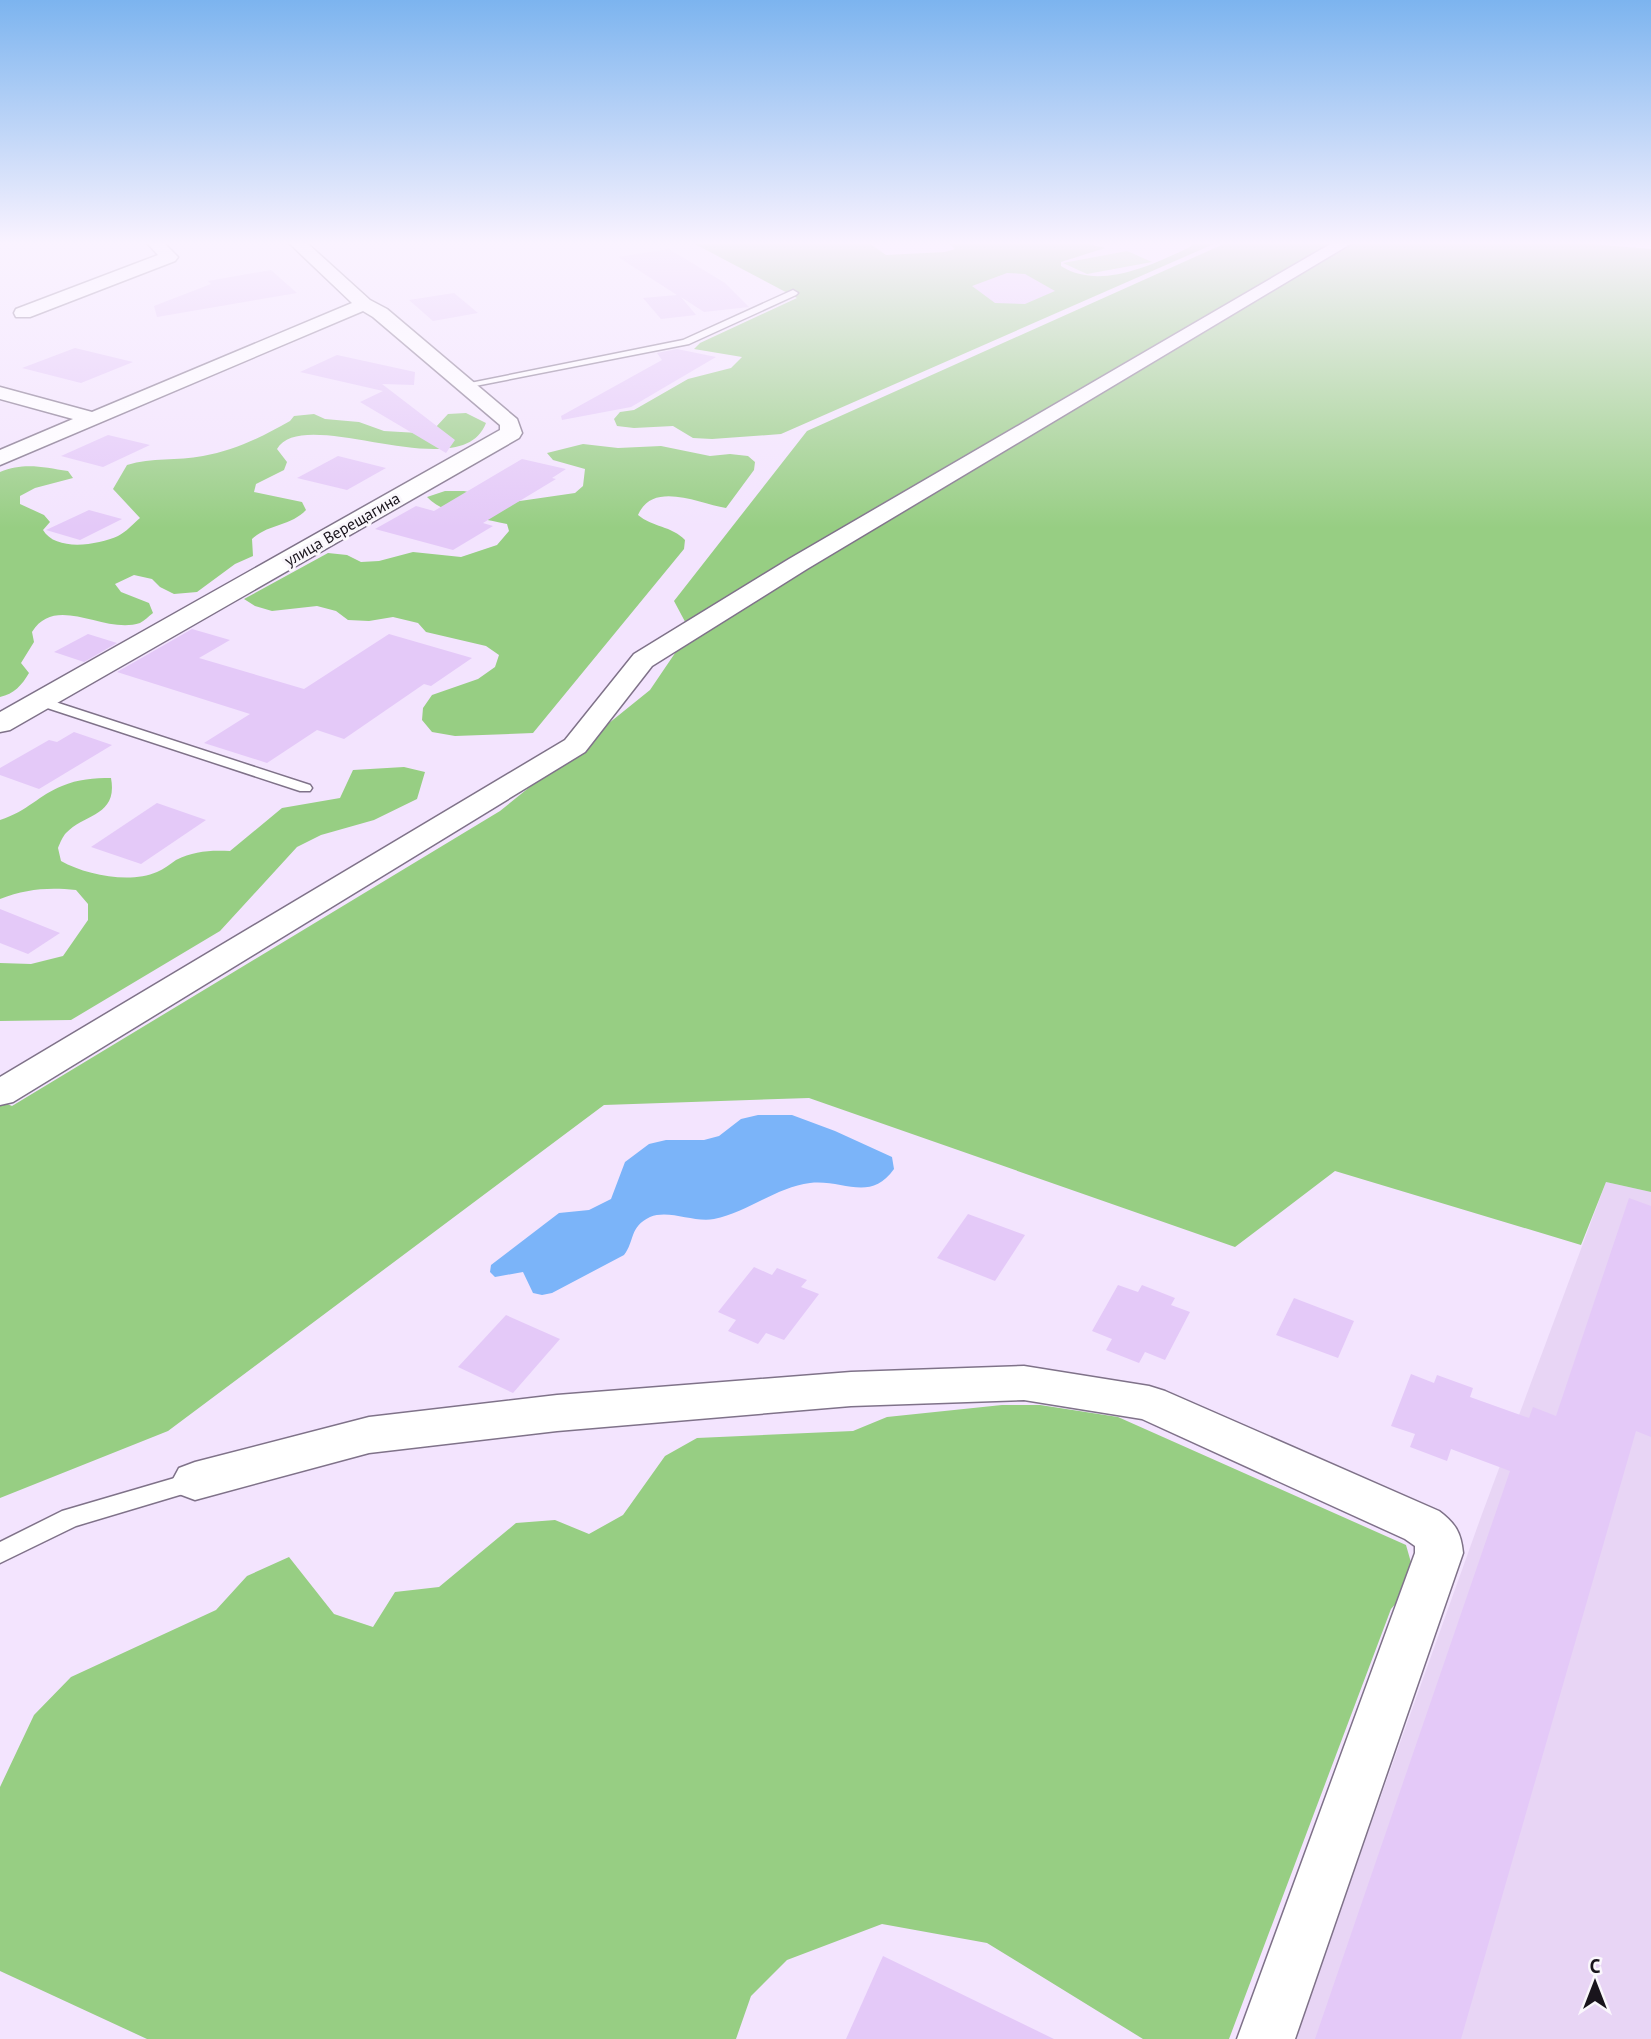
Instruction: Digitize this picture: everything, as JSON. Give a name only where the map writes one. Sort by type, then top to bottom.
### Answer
[{"type":"street","points":[[0,458],[283,338]]},
{"type":"street","name":"улица Верещагина","points":[[0,724],[511,433],[510,423],[410,338]]},
{"type":"street","points":[[0,1093],[575,746],[643,660],[798,564],[1182,338]]},
{"type":"street","points":[[0,393],[92,418]]},
{"type":"street","points":[[195,1481],[369,1435],[557,1413],[851,1390],[1024,1383],[1149,1403],[1422,1525],[1438,1537],[1439,1553],[1266,2039]]},
{"type":"lane","points":[[465,385],[694,338]]},
{"type":"lane","points":[[40,701],[305,788]]},
{"type":"lane","points":[[0,1553],[70,1518],[195,1481]]},
{"type":"shaded area","points":[[1606,1182],[1651,1192],[1651,2039],[1294,2039],[1482,1514]]},
{"type":"green space","points":[[710,338],[999,338],[781,434],[712,439],[693,438],[673,426],[617,426],[614,419],[620,412],[634,410],[688,379],[731,368],[742,357],[694,349]]},
{"type":"green space","points":[[1014,338],[1651,338],[1651,1192],[1606,1182],[1581,1245],[1335,1171],[1235,1247],[809,1098],[604,1105],[168,1431],[0,1498],[0,1101],[12,1106],[500,811],[650,690],[690,631],[674,601],[807,431]]},
{"type":"green space","points":[[466,413],[486,423],[471,441],[447,448],[416,448],[318,435],[293,437],[277,449],[287,462],[284,470],[256,484],[254,492],[302,502],[306,510],[293,519],[258,534],[252,539],[253,556],[235,564],[197,592],[174,594],[160,587],[152,579],[134,575],[115,584],[121,592],[149,603],[153,613],[140,623],[111,624],[67,615],[42,621],[32,632],[34,642],[21,663],[29,673],[17,688],[0,697],[0,472],[25,466],[68,471],[73,478],[35,488],[20,496],[20,504],[44,515],[50,522],[43,530],[49,537],[67,544],[89,544],[118,536],[140,518],[113,489],[127,465],[226,450],[269,432],[294,416],[314,414],[325,419],[359,422],[384,431],[418,433],[435,428],[448,414]]},
{"type":"green space","points":[[583,444],[618,448],[661,446],[710,456],[748,456],[755,462],[754,470],[726,508],[666,496],[645,504],[638,515],[680,535],[685,540],[684,549],[533,733],[455,736],[432,732],[422,720],[423,708],[432,695],[478,679],[495,667],[499,655],[486,646],[426,632],[418,623],[393,617],[369,621],[348,620],[336,611],[317,606],[272,611],[255,606],[244,599],[328,553],[347,555],[361,562],[379,561],[413,552],[461,557],[497,545],[509,531],[507,524],[454,512],[427,497],[445,491],[464,491],[513,502],[575,493],[583,486],[585,469],[553,460],[547,453]]},
{"type":"green space","points":[[404,767],[425,772],[417,799],[374,820],[321,835],[297,847],[220,931],[71,1020],[0,1021],[0,963],[31,964],[63,956],[88,920],[88,904],[76,890],[66,889],[28,891],[0,899],[0,820],[68,784],[86,779],[111,778],[110,800],[105,807],[66,833],[58,848],[61,861],[95,874],[146,876],[189,855],[230,851],[282,808],[340,798],[353,770]]},
{"type":"green space","points":[[1002,1405],[1040,1405],[1118,1417],[1406,1545],[1416,1580],[1391,1609],[1229,2039],[1143,2039],[987,1943],[882,1924],[787,1960],[751,1996],[736,2039],[147,2039],[0,1971],[0,1787],[34,1715],[71,1677],[216,1610],[247,1576],[289,1557],[334,1614],[373,1627],[395,1592],[439,1587],[516,1523],[555,1520],[589,1534],[623,1515],[665,1456],[697,1438],[853,1431],[887,1417]]},
{"type":"water","points":[[758,1115],[792,1115],[835,1131],[892,1157],[894,1169],[885,1179],[866,1187],[822,1183],[797,1185],[714,1219],[665,1214],[650,1217],[635,1230],[624,1255],[552,1293],[533,1293],[523,1272],[495,1277],[490,1272],[491,1265],[559,1213],[589,1210],[611,1199],[625,1162],[649,1144],[666,1140],[704,1140],[719,1136],[741,1119]]},
{"type":"building","points":[[75,348],[133,362],[81,383],[22,368]]},
{"type":"building","points":[[677,349],[716,357],[631,407],[562,420],[561,416],[662,360],[657,353]]},
{"type":"building","points":[[337,355],[415,372],[414,385],[382,384],[455,440],[446,453],[360,402],[383,391],[300,372]]},
{"type":"building","points":[[108,435],[150,445],[103,467],[61,456]]},
{"type":"building","points":[[338,456],[386,468],[347,490],[297,478]]},
{"type":"building","points":[[522,459],[566,469],[552,478],[556,479],[483,523],[493,526],[453,550],[375,529],[416,506],[434,511]]},
{"type":"building","points":[[89,510],[122,519],[80,540],[46,530]]},
{"type":"building","points":[[192,629],[230,640],[199,658],[304,689],[389,634],[472,658],[431,686],[424,684],[344,739],[317,730],[267,763],[204,743],[250,714],[117,672]]},
{"type":"building","points":[[88,634],[117,643],[84,662],[54,652]]},
{"type":"building","points":[[74,732],[112,745],[39,789],[0,775],[0,768],[49,740],[57,742]]},
{"type":"building","points":[[157,803],[206,820],[141,864],[91,847]]},
{"type":"building","points":[[0,909],[60,933],[28,954],[0,943]]},
{"type":"building","points":[[1629,1198],[1651,1206],[1651,1437],[1636,1431],[1461,2039],[1315,2039],[1510,1471],[1451,1449],[1447,1461],[1410,1447],[1415,1434],[1391,1426],[1411,1374],[1434,1383],[1437,1375],[1473,1388],[1470,1397],[1529,1418],[1533,1407],[1556,1416]]},
{"type":"building","points":[[968,1214],[1025,1235],[995,1281],[937,1258]]},
{"type":"building","points":[[754,1267],[772,1275],[777,1268],[807,1280],[801,1287],[819,1294],[784,1340],[766,1333],[758,1344],[728,1331],[736,1320],[718,1312]]},
{"type":"building","points":[[1118,1285],[1138,1292],[1142,1285],[1175,1298],[1171,1305],[1190,1312],[1165,1360],[1145,1352],[1139,1363],[1106,1350],[1112,1339],[1092,1331]]},
{"type":"building","points":[[1294,1298],[1354,1321],[1338,1358],[1276,1335]]},
{"type":"building","points":[[506,1315],[560,1339],[513,1393],[458,1367]]},
{"type":"building","points":[[883,1956],[1054,2039],[846,2039]]}]
